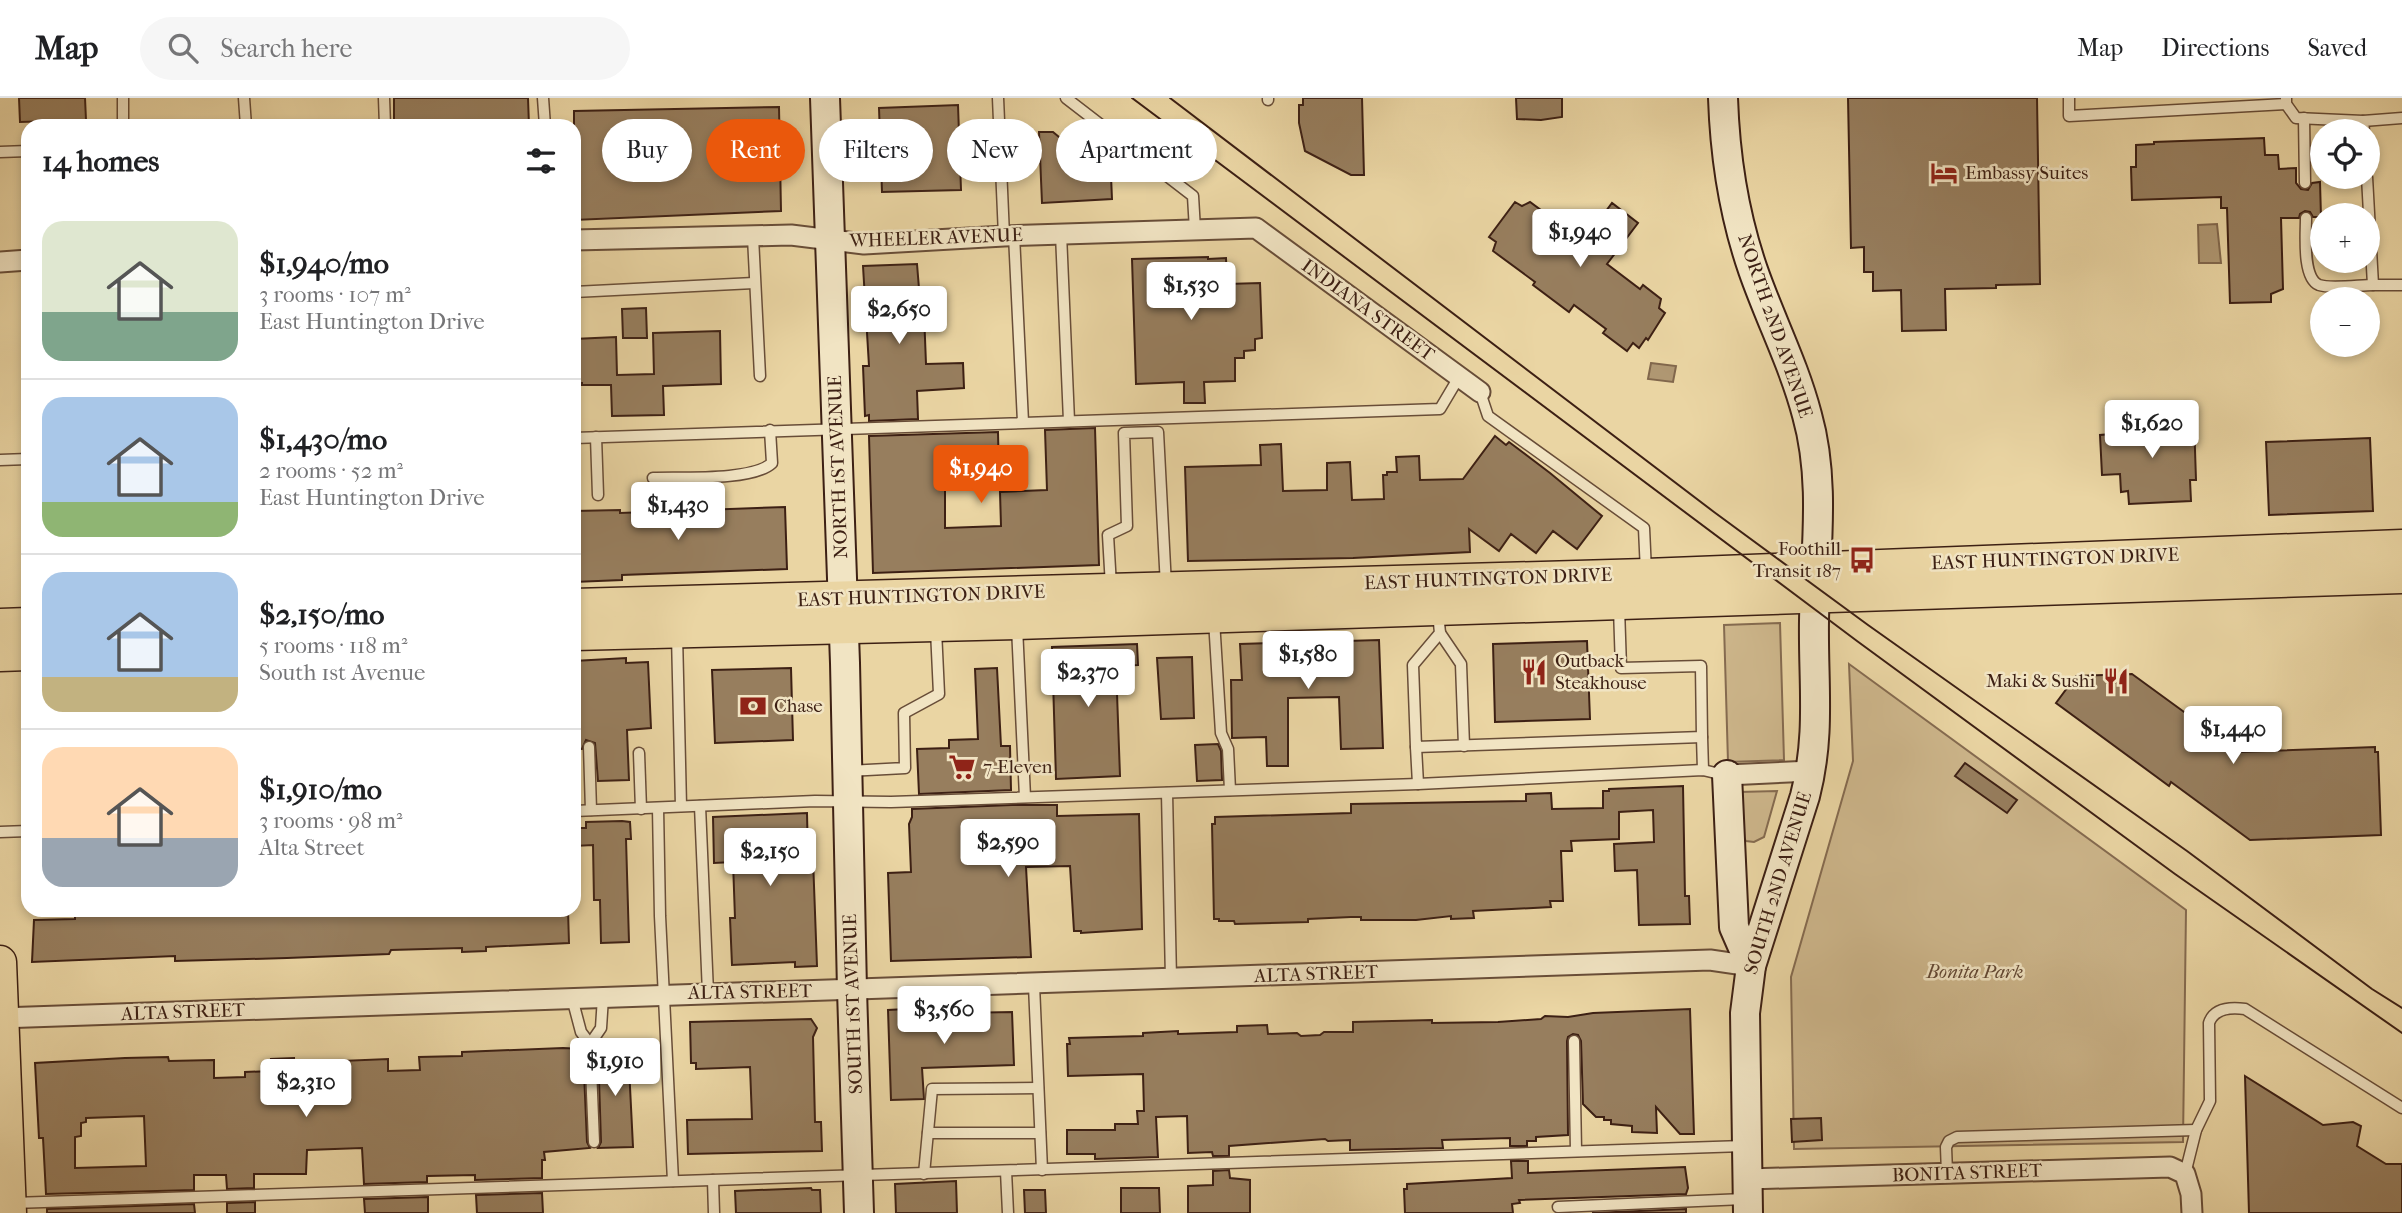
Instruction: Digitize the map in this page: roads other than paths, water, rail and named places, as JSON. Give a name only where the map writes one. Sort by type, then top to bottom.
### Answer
[{"type":"main road","name":"EAST HUNTINGTON DRIVE","points":[[581,605],[843,613],[936,625],[1214,616],[1439,621],[1619,604],[1815,581],[2402,546]]},
{"type":"main road","name":"EAST HUNTINGTON DRIVE","points":[[581,634],[677,630],[843,613],[1111,580],[1166,578],[1646,575],[1815,581],[2402,577]]},
{"type":"main road","points":[[0,625],[21,624]]},
{"type":"main road","points":[[0,656],[21,654]]},
{"type":"main road","points":[[0,962],[9,1208]]},
{"type":"street","name":"NORTH 1ST AVENUE","points":[[825,98],[843,613]]},
{"type":"street","name":"NORTH 2ND AVENUE","points":[[1723,98],[1729,172],[1738,219],[1753,270],[1808,416],[1818,474],[1815,581]]},
{"type":"street","name":"WHEELER AVENUE","points":[[581,240],[791,235],[864,244],[1009,235],[1256,228]]},
{"type":"street","name":"INDIANA STREET","points":[[1256,228],[1479,392]]},
{"type":"street","points":[[0,262],[21,260]]},
{"type":"street","name":"SOUTH 2ND AVENUE","points":[[1748,1197],[1745,1013],[1751,966],[1811,772],[1816,732],[1815,581]]},
{"type":"street","name":"SOUTH 1ST AVENUE","points":[[843,613],[859,1213]]},
{"type":"street","points":[[1751,966],[1734,928],[1715,773],[1811,772]]},
{"type":"street","name":"ALTA STREET","points":[[1,1018],[1710,960],[1751,966]]},
{"type":"street","name":"BONITA STREET","points":[[1748,1197],[1947,1173],[2170,1167],[2185,1174]]},
{"type":"street","points":[[2185,1174],[2191,1194],[2192,1213]]},
{"type":"lane","points":[[123,98],[123,119]]},
{"type":"lane","points":[[244,98],[246,119]]},
{"type":"lane","points":[[384,98],[385,119]]},
{"type":"lane","points":[[543,98],[544,119]]},
{"type":"lane","points":[[998,98],[1023,422]]},
{"type":"lane","points":[[1066,98],[1193,196],[1195,230]]},
{"type":"lane","points":[[2068,98],[2069,116],[2286,101],[2296,118],[2312,119]]},
{"type":"lane","points":[[2304,118],[2305,183]]},
{"type":"lane","points":[[2380,123],[2402,118]]},
{"type":"lane","points":[[0,152],[21,151]]},
{"type":"lane","points":[[2368,189],[2373,285]]},
{"type":"lane","points":[[2306,218],[2308,271],[2312,281],[2321,286],[2402,285]]},
{"type":"lane","points":[[1061,234],[1069,421]]},
{"type":"lane","points":[[753,237],[760,376]]},
{"type":"lane","points":[[581,292],[754,283]]},
{"type":"lane","points":[[581,438],[1440,409],[1459,377]]},
{"type":"lane","points":[[1479,392],[1488,416],[1644,528],[1646,575]]},
{"type":"lane","points":[[653,478],[746,474],[764,470],[772,463],[770,430]]},
{"type":"lane","points":[[1111,580],[1108,535],[1127,526],[1124,433],[1158,432],[1166,578]]},
{"type":"lane","points":[[596,437],[598,495]]},
{"type":"lane","points":[[0,460],[21,459]]},
{"type":"lane","points":[[581,811],[1715,773],[1702,737],[1701,666],[1621,668],[1619,604]]},
{"type":"lane","points":[[1214,616],[1221,733],[1228,749],[1230,790]]},
{"type":"lane","points":[[1439,621],[1461,664],[1464,746]]},
{"type":"lane","points":[[1418,784],[1413,665],[1439,621]]},
{"type":"lane","points":[[1017,623],[1025,797]]},
{"type":"lane","points":[[848,771],[905,768],[904,713],[939,694],[936,625]]},
{"type":"lane","points":[[677,630],[681,806]]},
{"type":"lane","points":[[1416,747],[1702,737]]},
{"type":"lane","points":[[589,747],[591,810]]},
{"type":"lane","points":[[639,753],[641,809]]},
{"type":"lane","points":[[1167,793],[1171,979]]},
{"type":"lane","points":[[700,806],[708,993]]},
{"type":"lane","points":[[658,808],[673,1181]]},
{"type":"lane","points":[[0,832],[21,831]]},
{"type":"lane","points":[[1034,985],[1042,1170]]},
{"type":"lane","points":[[590,1044],[601,1028],[603,997]]},
{"type":"lane","points":[[572,998],[581,1032],[590,1044],[594,1142]]},
{"type":"lane","points":[[2185,1174],[2196,1130],[2210,1101],[2209,1023],[2211,1016],[2223,1009],[2245,1009],[2402,1108]]},
{"type":"lane","points":[[1574,1041],[1576,1151]]},
{"type":"lane","points":[[924,1174],[932,1089],[1038,1088]]},
{"type":"lane","points":[[1947,1173],[1946,1147],[1949,1141],[1958,1138],[2196,1130]]},
{"type":"lane","points":[[928,1133],[1040,1133]]},
{"type":"lane","points":[[9,1208],[673,1181],[1747,1146]]},
{"type":"lane","points":[[1006,1171],[1008,1213]]},
{"type":"lane","points":[[713,1180],[714,1213]]},
{"type":"lane","points":[[1558,1207],[1748,1197]]},
{"type":"tram line","points":[[1132,98],[1857,641],[2175,874],[2402,1033]]},
{"type":"tram line","points":[[1170,98],[1714,512],[1868,625],[2187,851],[2372,989],[2402,1008]]},
{"type":"place","name":"Embassy Suites","points":[[1944,173]]},
{"type":"place","name":"Foothill Transit 187","points":[[1862,560]]},
{"type":"place","name":"Outback Steakhouse","points":[[1534,672]]},
{"type":"place","name":"Maki & Sushi","points":[[2116,681]]},
{"type":"place","name":"Chase","points":[[753,706]]},
{"type":"place","name":"7-Eleven","points":[[962,767]]},
{"type":"park label","name":"Bonita Park","points":[[1975,972]]}]
